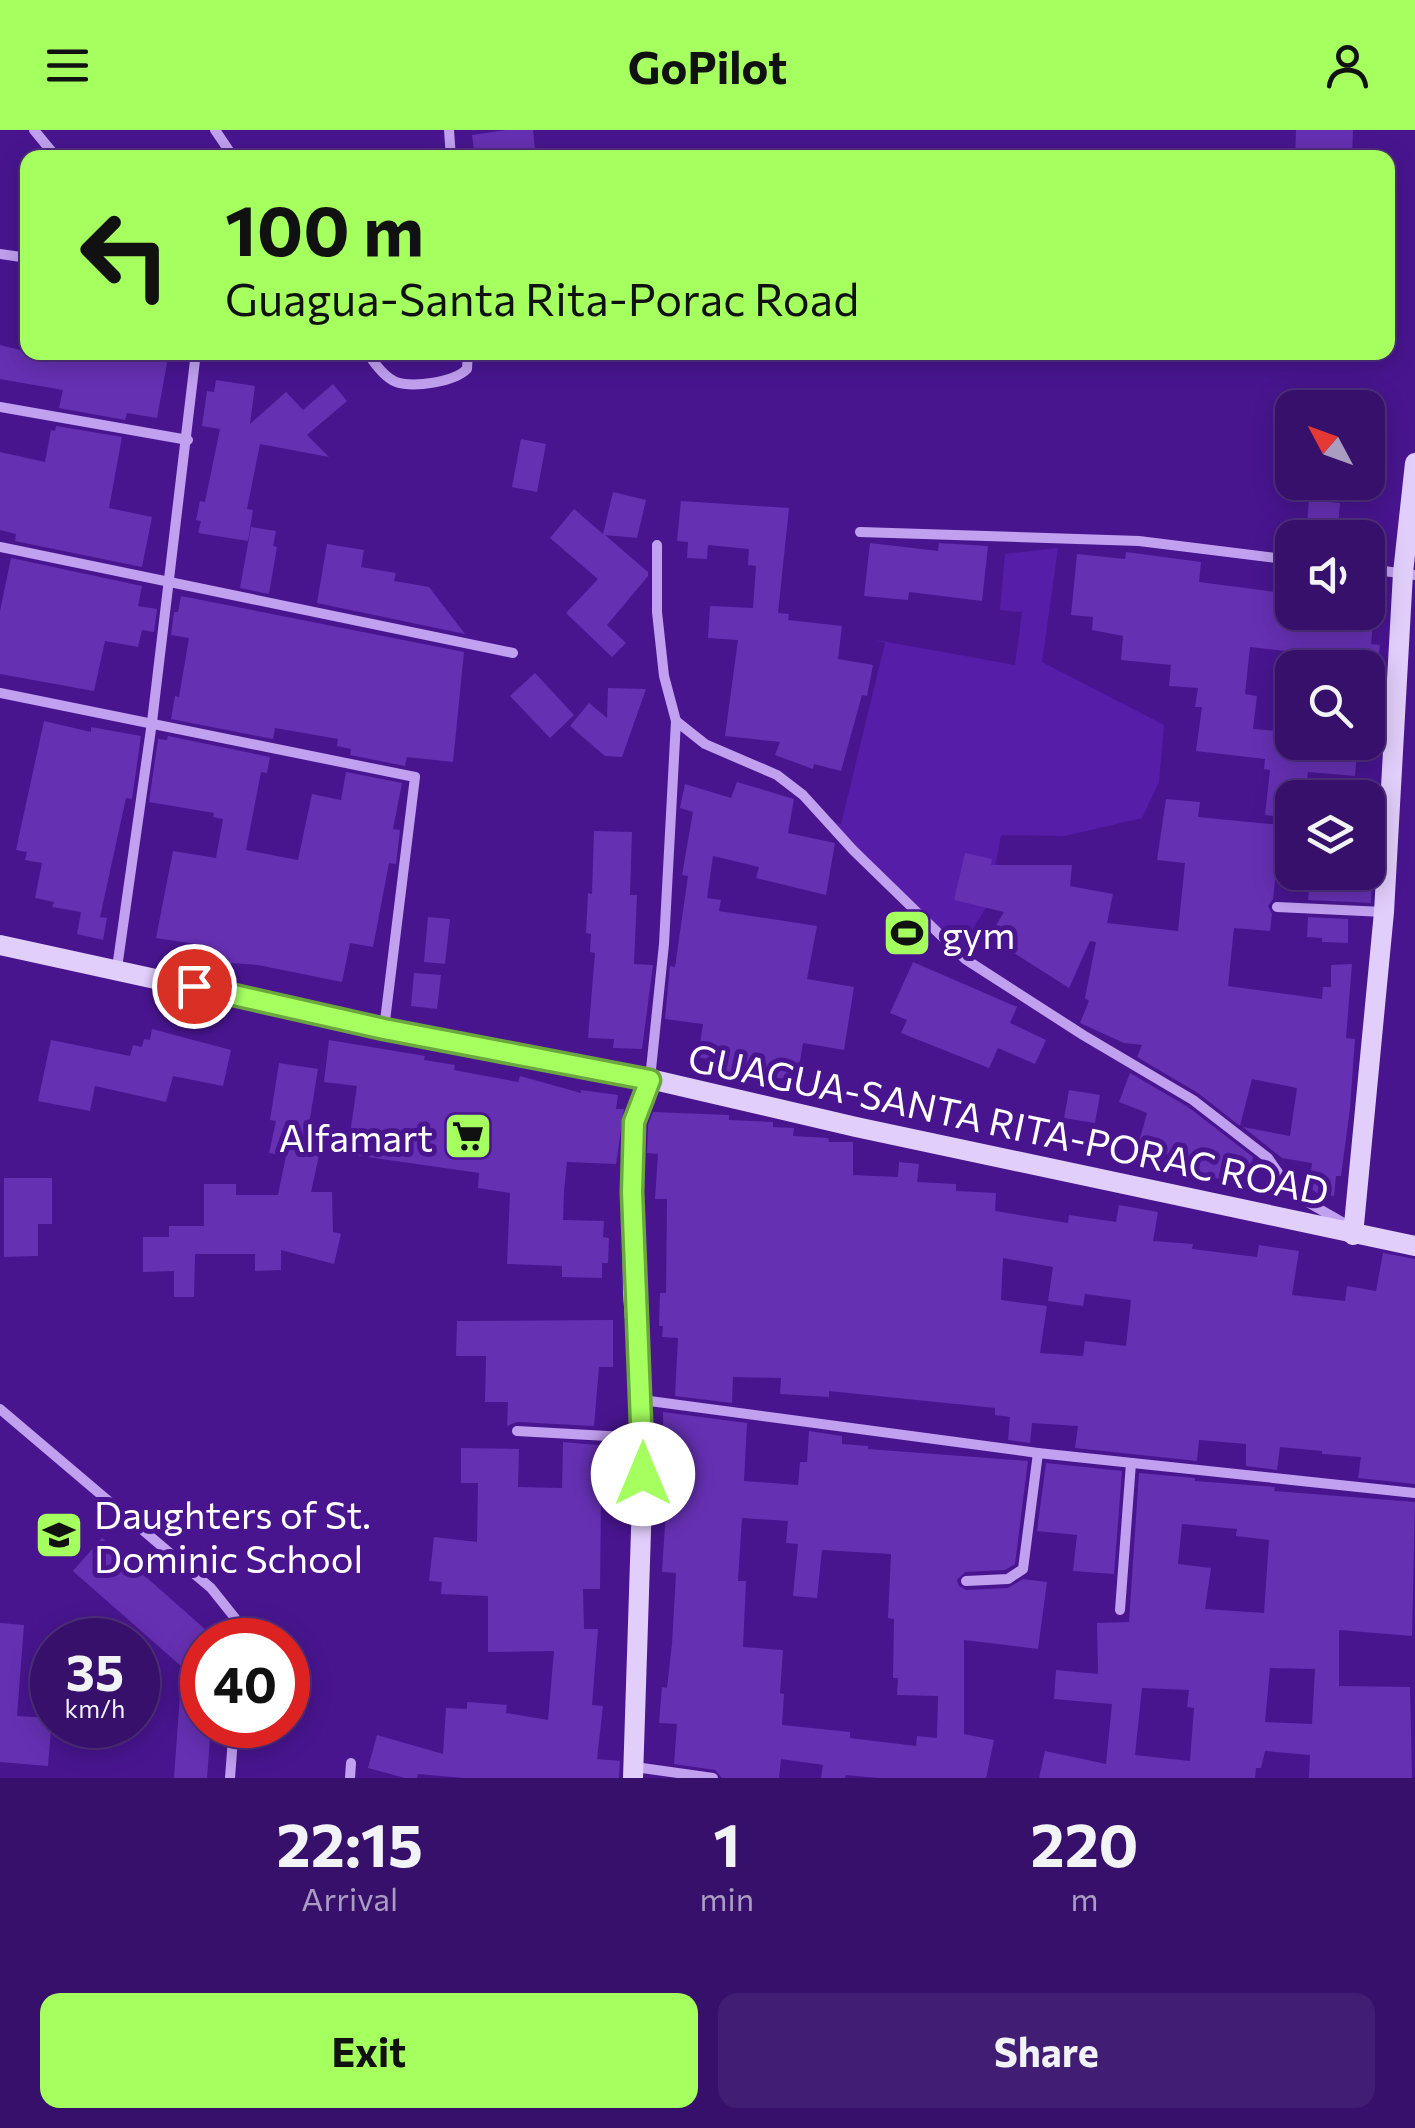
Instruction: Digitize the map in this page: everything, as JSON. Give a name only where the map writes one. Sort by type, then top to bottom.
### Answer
[{"type":"street","points":[[34,130],[50,150]]},
{"type":"street","points":[[117,968],[152,722],[195,360]]},
{"type":"street","points":[[374,360],[396,382],[410,383],[461,375],[468,369],[468,360]]},
{"type":"street","points":[[0,407],[188,440]]},
{"type":"street","points":[[676,721],[706,744],[777,776],[803,795],[853,850],[965,959],[1083,1036],[1193,1100],[1268,1158],[1302,1199],[1353,1232],[1384,912],[1415,463]]},
{"type":"street","points":[[860,532],[1139,541],[1275,558]]},
{"type":"street","points":[[657,545],[664,676],[676,721],[664,944],[650,1080],[634,1122],[633,1140],[633,1293],[644,1438],[634,1773],[713,1778]]},
{"type":"street","points":[[0,548],[514,653]]},
{"type":"street","points":[[0,692],[415,777],[384,1029]]},
{"type":"street","points":[[1277,906],[1384,912]]},
{"type":"street","name":"GUAGUA-SANTA RITA-PORAC ROAD","points":[[0,945],[384,1029],[650,1080],[1415,1246]]},
{"type":"street","points":[[642,1400],[1038,1453],[1415,1493]]},
{"type":"street","points":[[0,1409],[211,1588],[235,1618]]},
{"type":"street","points":[[517,1430],[644,1438]]},
{"type":"street","points":[[966,1581],[1008,1579],[1023,1569],[1038,1453]]},
{"type":"street","points":[[1120,1610],[1131,1463]]},
{"type":"street","points":[[230,1778],[232,1748]]},
{"type":"street","points":[[350,1763],[350,1778]]},
{"type":"shaded area","points":[[1058,548],[1042,662],[1164,725],[1159,782],[1142,818],[1065,836],[1001,835],[988,904],[961,949],[831,822],[841,824],[885,643],[876,640],[1015,665],[1022,612],[1000,610],[1005,554]]},
{"type":"building","points":[[533,130],[535,150],[474,150],[472,135]]},
{"type":"building","points":[[1296,130],[1353,130],[1352,150],[1295,150]]},
{"type":"building","points":[[0,345],[20,350],[20,360],[168,360],[157,418],[127,413],[125,420],[59,408],[63,390],[0,379]]},
{"type":"building","points":[[216,380],[255,386],[250,424],[286,392],[303,410],[333,384],[347,401],[307,435],[329,457],[260,444],[247,509],[253,510],[248,541],[198,533],[200,501],[205,502],[220,429],[202,426],[207,391],[214,392]]},
{"type":"building","points":[[56,426],[122,437],[109,508],[152,517],[142,567],[15,541],[16,534],[0,530],[0,452],[45,462],[51,430],[55,431]]},
{"type":"building","points":[[521,439],[546,444],[537,492],[512,487]]},
{"type":"building","points":[[613,492],[646,500],[637,538],[605,535],[648,576],[607,625],[626,643],[612,657],[566,613],[598,579],[550,538],[574,509],[603,534]]},
{"type":"building","points":[[1309,500],[1340,503],[1338,520],[1307,520]]},
{"type":"building","points":[[681,501],[789,508],[778,613],[789,614],[788,620],[842,626],[838,659],[873,665],[867,696],[862,695],[841,771],[814,764],[813,769],[775,755],[780,742],[725,736],[738,640],[708,638],[710,606],[753,608],[756,566],[748,565],[749,549],[708,545],[707,559],[687,558],[688,542],[677,541]]},
{"type":"building","points":[[251,527],[276,531],[269,594],[240,588]]},
{"type":"building","points":[[870,543],[938,551],[939,543],[988,546],[982,601],[909,592],[908,600],[864,596]]},
{"type":"building","points":[[327,544],[364,550],[361,567],[396,573],[394,581],[429,587],[465,634],[317,603]]},
{"type":"building","points":[[1126,552],[1201,562],[1199,582],[1275,592],[1275,630],[1372,630],[1371,644],[1380,645],[1379,650],[1250,647],[1245,694],[1257,696],[1253,729],[1275,731],[1275,760],[1356,760],[1355,776],[1308,772],[1307,780],[1275,780],[1275,816],[1265,815],[1270,770],[1264,769],[1265,759],[1196,751],[1202,707],[1195,707],[1198,688],[1169,686],[1171,665],[1121,660],[1123,636],[1092,630],[1093,617],[1071,615],[1077,554],[1125,559]]},
{"type":"building","points":[[11,558],[142,586],[138,606],[157,609],[154,632],[142,630],[138,647],[105,641],[94,691],[0,674],[0,611]]},
{"type":"building","points":[[181,596],[464,652],[453,762],[407,757],[405,766],[350,755],[351,749],[337,746],[338,739],[275,728],[273,739],[171,719],[175,696],[179,697],[189,638],[171,635]]},
{"type":"building","points":[[535,673],[574,715],[550,738],[510,696]]},
{"type":"building","points":[[608,688],[646,689],[622,757],[605,756],[570,726],[589,703],[607,718]]},
{"type":"building","points":[[44,721],[91,732],[91,727],[141,736],[132,799],[126,798],[100,917],[107,918],[103,940],[77,934],[81,912],[52,907],[54,902],[35,898],[42,863],[25,860],[27,852],[16,850]]},
{"type":"building","points":[[168,736],[270,757],[267,773],[261,772],[246,850],[298,860],[312,794],[341,800],[346,772],[402,783],[393,829],[400,830],[396,864],[389,863],[373,947],[350,943],[342,982],[258,965],[199,961],[202,945],[156,938],[173,851],[216,858],[223,819],[213,817],[214,813],[149,802],[158,739],[167,740]]},
{"type":"building","points":[[737,782],[794,799],[788,833],[835,843],[826,895],[756,878],[759,867],[713,856],[707,898],[721,900],[719,911],[817,926],[807,979],[854,987],[844,1050],[803,1043],[797,1080],[711,1071],[713,1060],[698,1057],[703,1024],[665,1019],[670,966],[675,967],[688,876],[682,875],[693,812],[680,808],[685,784],[731,798]]},
{"type":"building","points":[[1166,799],[1200,802],[1198,817],[1275,824],[1275,880],[1268,906],[1272,914],[1270,931],[1234,928],[1228,986],[1322,999],[1323,987],[1331,987],[1331,965],[1352,964],[1346,1038],[1355,1039],[1350,1108],[1341,1176],[1336,1176],[1334,1196],[1318,1194],[1309,1187],[1312,1163],[1282,1158],[1243,1127],[1290,1136],[1297,1088],[1252,1079],[1240,1126],[1198,1093],[1137,1057],[1142,1045],[1124,1043],[1080,1023],[1089,1001],[1085,998],[1096,942],[1090,941],[1069,988],[989,937],[1004,912],[954,900],[965,853],[992,859],[991,865],[1072,865],[1070,886],[1113,894],[1107,923],[1178,931],[1185,863],[1157,860]]},
{"type":"building","points":[[594,831],[632,832],[630,895],[637,895],[634,964],[653,965],[642,1049],[613,1048],[614,1039],[588,1038],[595,953],[590,952],[591,934],[586,933]]},
{"type":"building","points":[[1309,890],[1371,890],[1371,903],[1308,900]]},
{"type":"building","points":[[428,917],[450,919],[445,964],[424,962]]},
{"type":"building","points":[[1308,917],[1348,919],[1348,943],[1307,937]]},
{"type":"building","points":[[913,962],[1017,1007],[1010,1023],[1046,1040],[1035,1064],[998,1048],[989,1068],[901,1033],[907,1020],[890,1013]]},
{"type":"building","points":[[414,973],[441,975],[437,1009],[411,1006]]},
{"type":"building","points":[[152,1029],[231,1050],[223,1086],[173,1076],[166,1102],[95,1086],[90,1111],[38,1101],[51,1040],[130,1056],[133,1045],[142,1047],[144,1039],[150,1040]]},
{"type":"building","points":[[329,1040],[425,1056],[424,1060],[455,1065],[454,1070],[518,1082],[520,1076],[581,1093],[618,1095],[616,1109],[624,1109],[616,1164],[567,1162],[564,1191],[563,1220],[604,1221],[603,1237],[609,1238],[608,1263],[602,1263],[602,1278],[562,1277],[562,1266],[507,1264],[510,1193],[478,1188],[479,1173],[347,1154],[357,1086],[324,1082]]},
{"type":"building","points":[[279,1063],[318,1069],[306,1143],[321,1146],[311,1192],[332,1192],[333,1232],[341,1234],[334,1264],[281,1250],[281,1270],[255,1271],[255,1254],[195,1254],[194,1297],[174,1297],[174,1271],[143,1272],[143,1237],[169,1237],[169,1226],[204,1226],[204,1184],[236,1184],[236,1195],[278,1195],[286,1156],[269,1153],[276,1121],[270,1120]]},
{"type":"building","points":[[1130,1073],[1188,1107],[1253,1157],[1246,1185],[1198,1174],[1200,1163],[1138,1146],[1147,1113],[1119,1102]]},
{"type":"building","points":[[1069,1090],[1100,1095],[1095,1123],[1064,1118]]},
{"type":"building","points":[[653,1112],[729,1115],[729,1120],[773,1122],[773,1127],[794,1128],[793,1136],[853,1142],[853,1175],[898,1177],[899,1162],[919,1164],[917,1182],[956,1184],[956,1191],[996,1193],[995,1211],[1068,1223],[1069,1215],[1116,1222],[1119,1205],[1158,1212],[1153,1241],[1193,1244],[1192,1249],[1257,1257],[1259,1245],[1299,1251],[1292,1295],[1345,1301],[1347,1286],[1376,1291],[1383,1253],[1415,1259],[1415,1484],[1358,1478],[1361,1457],[1322,1451],[1280,1447],[1277,1470],[1246,1466],[1246,1444],[1199,1440],[1197,1461],[1075,1448],[1078,1426],[1032,1423],[1030,1443],[1008,1440],[1010,1417],[995,1415],[995,1408],[829,1391],[829,1397],[780,1394],[781,1378],[733,1377],[732,1403],[675,1396],[678,1338],[662,1337],[663,1326],[659,1326],[660,1293],[666,1293],[667,1199],[655,1199],[658,1154],[647,1153],[648,1125]],"holes":[[[1003,1258],[1053,1267],[1048,1301],[1083,1306],[1085,1294],[1131,1300],[1126,1346],[1085,1341],[1083,1356],[1040,1353],[1047,1306],[1001,1300]]]},
{"type":"building","points":[[4,1178],[52,1178],[52,1224],[38,1224],[38,1256],[4,1257]]},
{"type":"building","points":[[613,1320],[613,1367],[599,1367],[594,1426],[517,1422],[507,1426],[508,1402],[485,1402],[486,1356],[456,1356],[457,1321]]},
{"type":"building","points":[[663,1412],[747,1423],[744,1481],[798,1485],[800,1462],[807,1462],[809,1431],[842,1436],[842,1444],[868,1449],[1028,1461],[1015,1564],[1005,1570],[965,1572],[957,1580],[966,1590],[1008,1588],[1023,1579],[1047,1582],[1038,1649],[964,1640],[964,1734],[994,1740],[986,1778],[821,1778],[823,1765],[781,1759],[779,1778],[722,1778],[715,1770],[674,1764],[677,1724],[659,1723],[672,1644],[676,1573],[662,1572],[671,1431],[663,1431]],"holes":[[[742,1518],[788,1521],[786,1543],[798,1544],[793,1596],[817,1598],[822,1550],[891,1554],[888,1618],[894,1619],[893,1678],[898,1678],[897,1695],[938,1696],[937,1738],[917,1736],[916,1746],[850,1738],[850,1732],[782,1725],[783,1650],[743,1647],[746,1581],[738,1581]]]},
{"type":"building","points":[[563,1442],[619,1447],[618,1501],[601,1500],[600,1589],[583,1589],[584,1629],[598,1629],[592,1705],[603,1706],[597,1759],[620,1761],[619,1778],[464,1778],[418,1774],[417,1778],[405,1778],[368,1768],[377,1735],[443,1754],[446,1708],[467,1709],[467,1702],[507,1705],[506,1713],[548,1720],[554,1651],[488,1652],[488,1596],[441,1594],[442,1582],[429,1581],[434,1537],[477,1542],[478,1483],[461,1483],[461,1448],[519,1449],[518,1487],[562,1488]]},
{"type":"building","points":[[1046,1463],[1122,1471],[1114,1574],[1073,1571],[1077,1535],[1037,1531]]},
{"type":"building","points":[[1139,1473],[1275,1487],[1274,1491],[1415,1502],[1412,1636],[1339,1630],[1339,1686],[1410,1687],[1412,1778],[1309,1778],[1310,1755],[1265,1751],[1255,1778],[1039,1778],[1045,1751],[1106,1764],[1112,1704],[1054,1699],[1056,1670],[1098,1674],[1097,1623],[1129,1622]],"holes":[[[1182,1524],[1237,1529],[1236,1536],[1269,1540],[1264,1613],[1205,1609],[1211,1568],[1178,1564]],[[1270,1668],[1315,1669],[1312,1724],[1265,1722]],[[1142,1688],[1189,1690],[1187,1707],[1194,1708],[1190,1761],[1135,1755]]]},
{"type":"building","points":[[102,1538],[192,1618],[180,1618],[180,1665],[160,1648],[160,1618],[126,1618],[73,1571]]},
{"type":"building","points":[[0,1623],[24,1625],[17,1716],[30,1717],[30,1748],[50,1748],[48,1766],[0,1762]]},
{"type":"building","points":[[180,1695],[180,1748],[209,1748],[207,1778],[174,1778]]},
{"type":"place","name":"gym","points":[[907,933]]},
{"type":"place","name":"Alfamart","points":[[468,1136]]},
{"type":"place","name":"Daughters of St. Dominic School","points":[[59,1535]]},
{"type":"route","points":[[194,986],[384,1029],[650,1080],[634,1122],[632,1192],[643,1474]]}]
